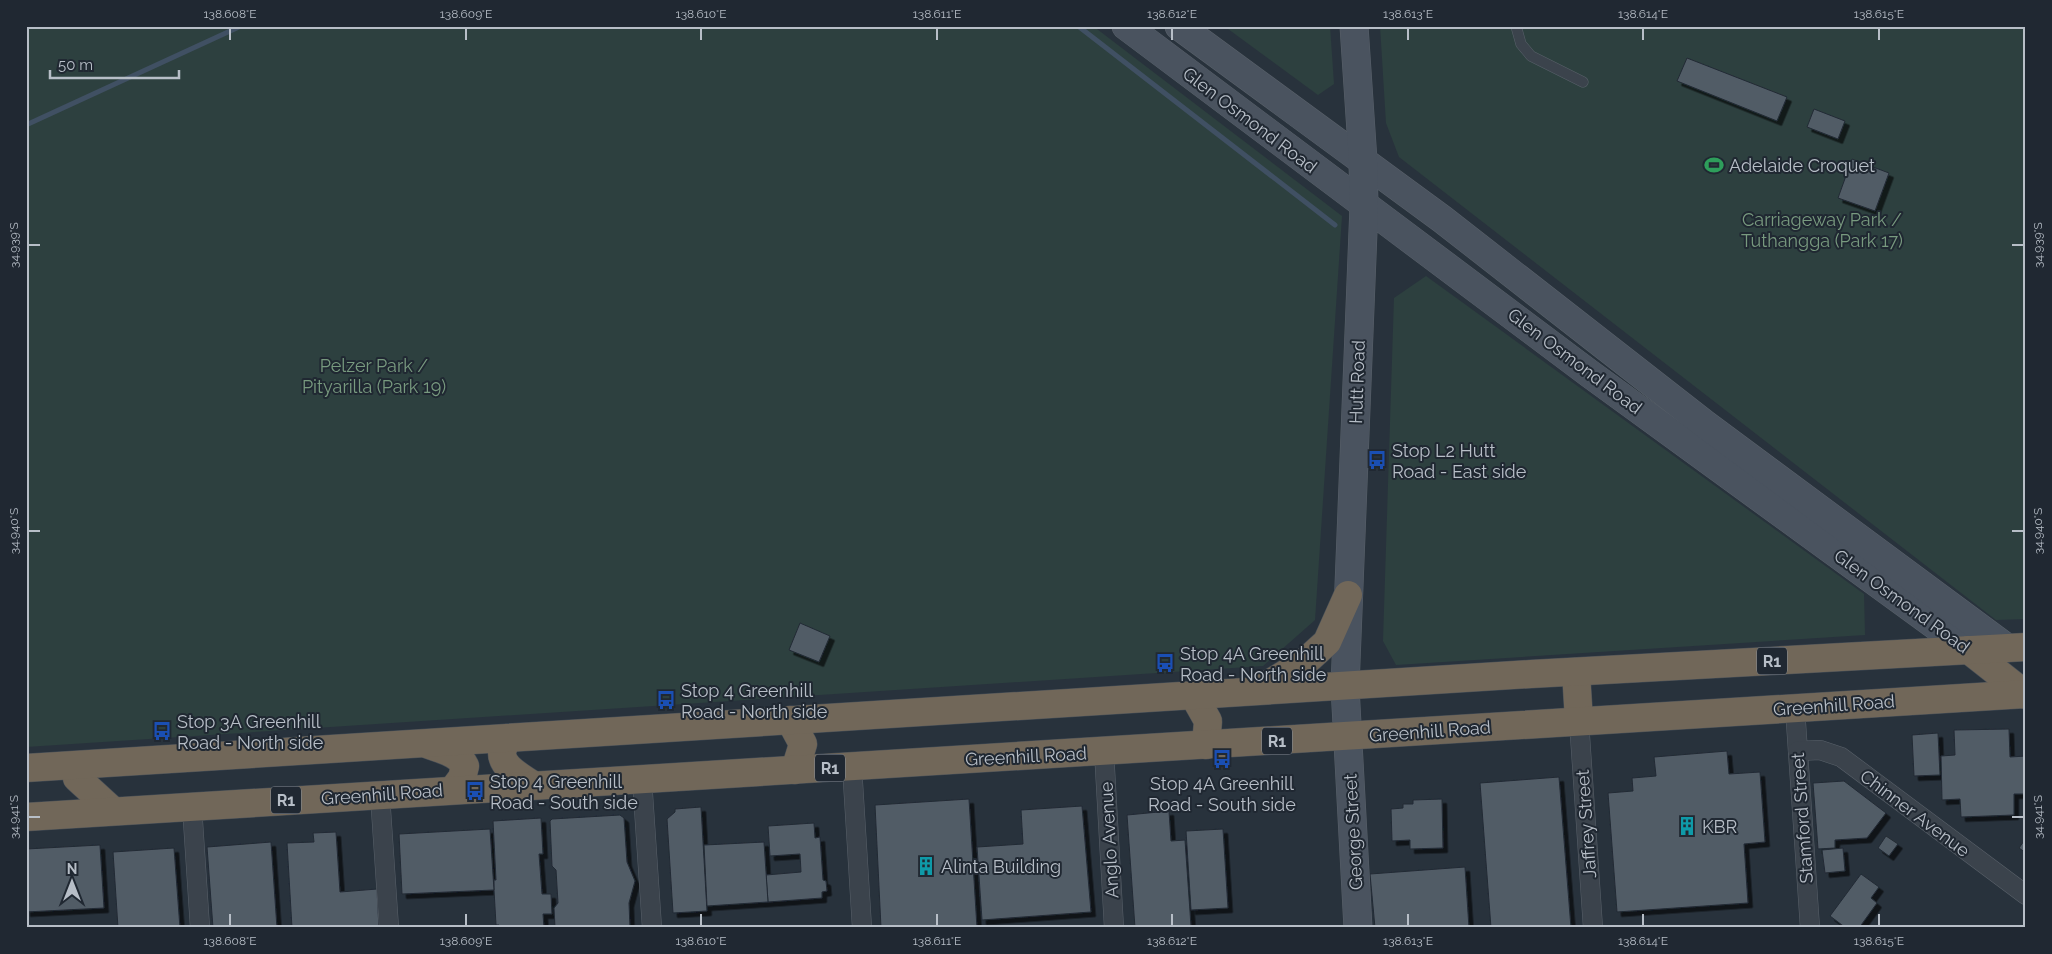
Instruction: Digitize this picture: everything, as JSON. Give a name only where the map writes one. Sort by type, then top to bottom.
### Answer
[{"type":"highway","points":[[1256,692],[1306,662],[1327,642],[1348,595]]},
{"type":"highway","name":"R1","points":[[26,768],[1576,672],[1969,650],[2020,652]]},
{"type":"highway","name":"Glen Osmond Road","points":[[1969,650],[2026,694]]},
{"type":"highway","points":[[1576,672],[1579,721]]},
{"type":"highway","name":"Greenhill Road","points":[[29,817],[2026,694]]},
{"type":"highway","points":[[1194,696],[1208,721],[1206,745]]},
{"type":"highway","points":[[790,720],[803,744],[795,770]]},
{"type":"highway","points":[[508,738],[502,752],[503,759],[511,770],[533,785]]},
{"type":"highway","points":[[426,744],[452,753],[463,761],[466,766],[462,778],[453,790]]},
{"type":"highway","points":[[81,765],[77,772],[77,778],[113,811]]},
{"type":"main road","name":"Glen Osmond Road","points":[[1126,26],[1590,374],[1969,650]]},
{"type":"main road","name":"Glen Osmond Road","points":[[1179,26],[1500,263],[1706,425],[2020,652]]},
{"type":"main road","name":"Hutt Road","points":[[1348,737],[1345,687],[1364,206],[1354,26]]},
{"type":"main road","name":"George Street","points":[[1348,737],[1358,928]]},
{"type":"street","name":"Stamford Street","points":[[1795,708],[1810,928]]},
{"type":"street","name":"Jaffrey Street","points":[[1579,721],[1593,928]]},
{"type":"street","name":"Chinner Avenue","points":[[1798,751],[1820,750],[1840,757],[2026,895]]},
{"type":"street","name":"Anglo Avenue","points":[[1104,751],[1114,928]]},
{"type":"street","points":[[852,766],[862,928]]},
{"type":"street","points":[[642,779],[652,928]]},
{"type":"street","points":[[380,795],[389,928]]},
{"type":"street","points":[[192,806],[200,928]]},
{"type":"lane","points":[[1516,26],[1521,44],[1531,56],[1583,82]]},
{"type":"green space","name":"Pelzer Park / Pityarilla (Park 19)","points":[[26,26],[1093,26],[1342,216],[1315,620],[1263,666],[26,747]]},
{"type":"green space","points":[[1224,26],[1330,26],[1334,84],[1318,95]]},
{"type":"green space","name":"Carriageway Park / Tuthangga (Park 17)","points":[[1380,26],[2026,26],[2026,619],[1996,620],[1399,157],[1386,123]]},
{"type":"green space","points":[[1426,276],[1864,594],[1865,635],[1396,665],[1383,641],[1394,298]]},
{"type":"building","points":[[1687,58],[1787,97],[1777,121],[1677,81]]},
{"type":"building","points":[[1814,109],[1845,121],[1838,139],[1807,127]]},
{"type":"building","points":[[1852,159],[1889,173],[1875,211],[1838,198]]},
{"type":"building","points":[[800,623],[830,636],[819,662],[789,650]]},
{"type":"building","points":[[2009,729],[2010,757],[2026,756],[2026,794],[2014,794],[2014,815],[1961,817],[1960,799],[1942,800],[1941,756],[1955,755],[1954,730]]},
{"type":"building","points":[[1938,733],[1940,775],[1914,776],[1912,735]]},
{"type":"building","name":"KBR","points":[[1727,751],[1729,774],[1760,772],[1765,842],[1744,844],[1748,903],[1617,912],[1608,793],[1633,791],[1632,778],[1656,776],[1654,757]]},
{"type":"building","points":[[1559,777],[1571,928],[1491,928],[1480,783]]},
{"type":"building","points":[[1844,781],[1886,813],[1867,838],[1835,840],[1835,848],[1818,849],[1813,783]]},
{"type":"building","name":"Alinta Building","points":[[969,799],[977,928],[881,928],[875,805]]},
{"type":"building","points":[[1442,799],[1443,848],[1410,849],[1410,840],[1392,841],[1391,809],[1403,808],[1403,804],[1413,804],[1413,800]]},
{"type":"building","points":[[1082,806],[1091,912],[982,920],[977,847],[1023,844],[1021,810]]},
{"type":"building","points":[[701,807],[707,911],[673,913],[667,819],[675,812],[675,809]]},
{"type":"building","points":[[1169,811],[1171,841],[1185,840],[1191,926],[1135,928],[1127,815]]},
{"type":"building","points":[[620,815],[624,818],[627,862],[635,881],[629,903],[630,928],[555,928],[554,908],[558,903],[556,870],[552,866],[550,821],[552,819]]},
{"type":"building","points":[[541,818],[543,854],[539,854],[542,894],[551,894],[552,914],[543,914],[544,928],[500,928],[499,925],[496,925],[493,821]]},
{"type":"building","points":[[814,823],[815,838],[820,837],[823,880],[826,881],[827,891],[822,892],[822,898],[768,902],[766,875],[801,872],[800,854],[770,856],[768,826]]},
{"type":"building","points":[[490,829],[494,890],[402,894],[399,834]]},
{"type":"building","points":[[1223,829],[1228,908],[1191,910],[1186,831]]},
{"type":"building","points":[[336,832],[340,892],[377,889],[379,928],[292,928],[287,843],[314,842],[313,833]]},
{"type":"building","points":[[1886,836],[1898,844],[1889,856],[1878,848]]},
{"type":"building","points":[[2026,838],[2026,853],[2019,848]]},
{"type":"building","points":[[271,842],[277,928],[213,928],[207,847]]},
{"type":"building","points":[[764,842],[768,902],[707,906],[704,845]]},
{"type":"building","points":[[100,845],[104,908],[26,912],[26,849]]},
{"type":"building","points":[[174,848],[180,928],[118,928],[113,852]]},
{"type":"building","points":[[1843,848],[1845,871],[1825,873],[1822,850]]},
{"type":"building","points":[[1465,867],[1469,928],[1375,928],[1370,874]]},
{"type":"building","points":[[1861,874],[1879,887],[1871,898],[1877,903],[1859,928],[1846,928],[1830,916]]},
{"type":"waterway","points":[[26,125],[241,26]]},
{"type":"waterway","points":[[1078,26],[1335,225]]},
{"type":"place","name":"Adelaide Croquet","points":[[1714,165]]},
{"type":"place","name":"Stop L2 Hutt Road - East side","points":[[1377,460]]},
{"type":"place","name":"Stop 4A Greenhill Road - North side","points":[[1165,663]]},
{"type":"place","name":"Stop 4 Greenhill Road - North side","points":[[666,700]]},
{"type":"place","name":"Stop 3A Greenhill Road - North side","points":[[162,731]]},
{"type":"place","name":"Stop 4A Greenhill Road - South side","points":[[1222,759]]},
{"type":"place","name":"Stop 4 Greenhill Road - South side","points":[[475,791]]},
{"type":"place","name":"KBR","points":[[1687,826]]},
{"type":"place","name":"Alinta Building","points":[[926,866]]}]
